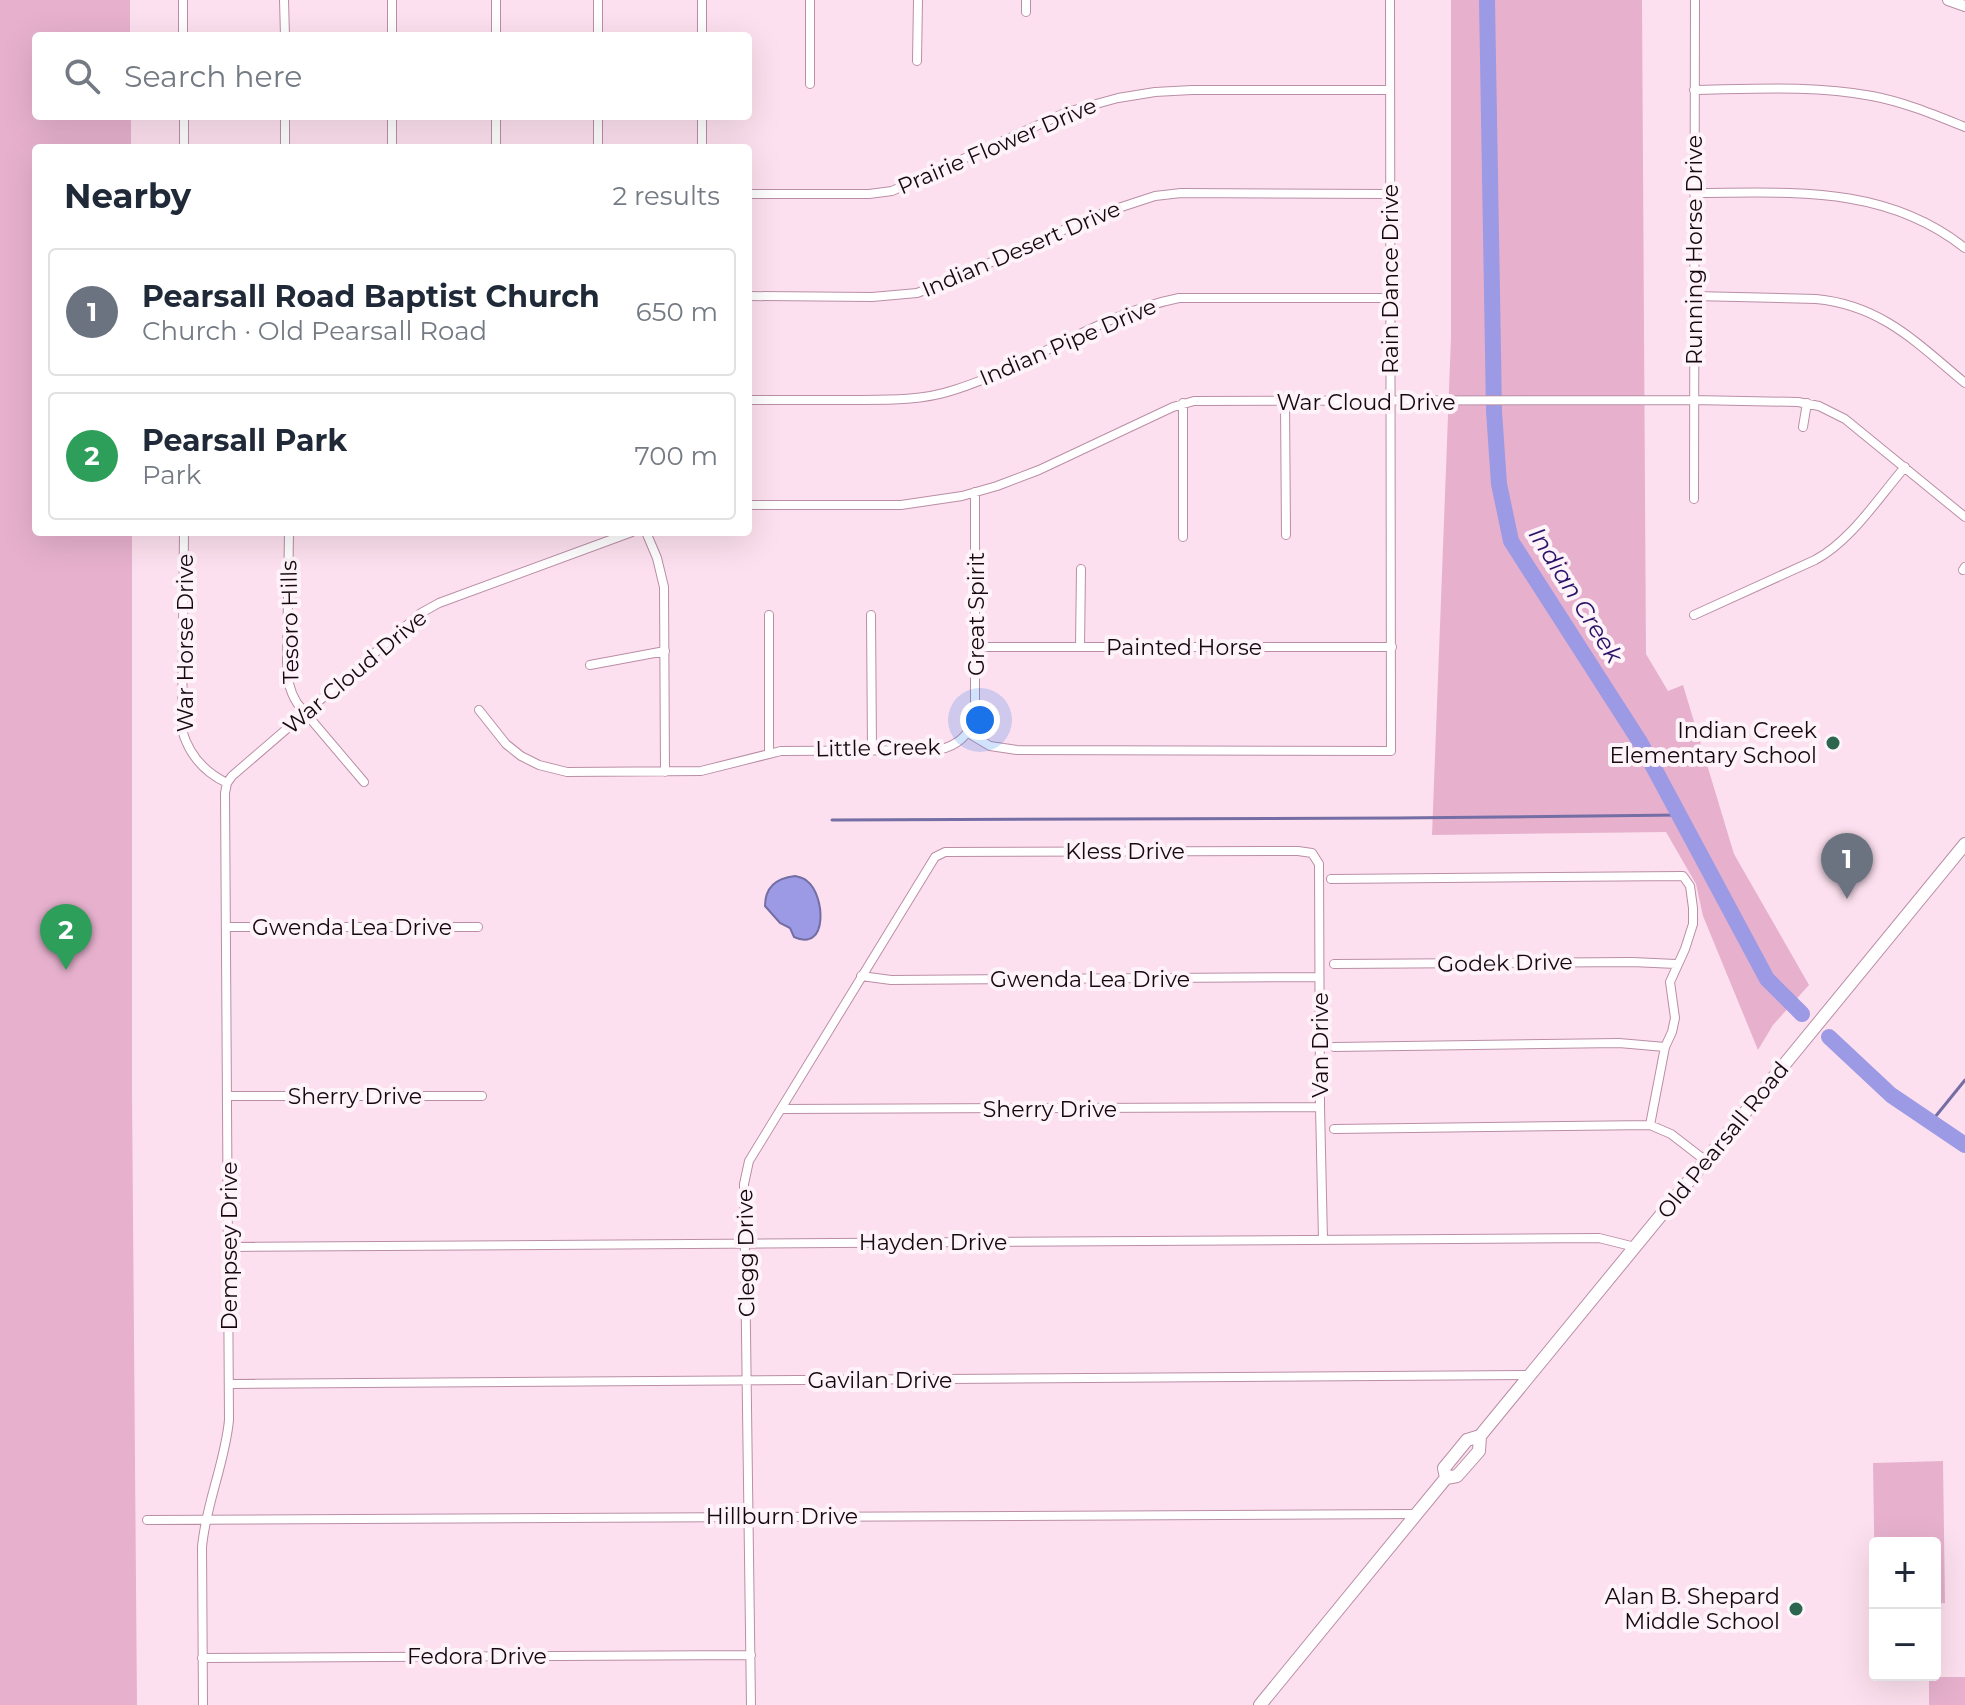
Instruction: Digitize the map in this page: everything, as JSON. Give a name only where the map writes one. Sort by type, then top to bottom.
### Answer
[{"type":"main road","name":"Old Pearsall Road","points":[[1260,1705],[1446,1478],[1444,1468],[1460,1447],[1467,1440],[1480,1436],[1965,844]]},
{"type":"street","points":[[183,0],[183,32]]},
{"type":"street","points":[[284,0],[285,32]]},
{"type":"street","points":[[392,0],[392,32]]},
{"type":"street","points":[[496,0],[496,32]]},
{"type":"street","points":[[598,0],[598,32]]},
{"type":"street","points":[[702,0],[702,32]]},
{"type":"street","points":[[810,0],[810,84]]},
{"type":"street","points":[[917,61],[918,0]]},
{"type":"street","points":[[1026,0],[1026,12]]},
{"type":"street","name":"Rain Dance Drive","points":[[1390,0],[1391,751]]},
{"type":"street","name":"Running Horse Drive","points":[[1694,499],[1695,0]]},
{"type":"street","points":[[1948,0],[1965,6]]},
{"type":"street","points":[[1694,90],[1805,89],[1851,93],[1901,104],[1965,127]]},
{"type":"street","name":"Prairie Flower Drive","points":[[752,194],[869,194],[892,191],[1067,112],[1143,94],[1192,90],[1390,90]]},
{"type":"street","points":[[184,120],[184,144]]},
{"type":"street","points":[[285,120],[285,144]]},
{"type":"street","points":[[392,120],[392,144]]},
{"type":"street","points":[[496,120],[496,144]]},
{"type":"street","points":[[598,120],[598,144]]},
{"type":"street","points":[[702,120],[702,144]]},
{"type":"street","name":"Indian Desert Drive","points":[[752,296],[872,297],[917,293],[1097,215],[1155,196],[1181,193],[1390,194]]},
{"type":"street","points":[[1694,193],[1827,194],[1859,199],[1884,205],[1922,222],[1965,248]]},
{"type":"street","points":[[1694,296],[1816,299],[1854,306],[1889,322],[1965,383]]},
{"type":"street","name":"Indian Pipe Drive","points":[[752,400],[892,400],[953,391],[1124,314],[1179,298],[1389,298]]},
{"type":"street","name":"War Cloud Drive","points":[[752,505],[901,505],[975,492],[1039,470],[1183,403],[1694,400],[1807,403],[1837,414],[1965,517]]},
{"type":"street","points":[[1285,402],[1286,535]]},
{"type":"street","points":[[1183,403],[1183,537]]},
{"type":"street","points":[[1803,427],[1807,403]]},
{"type":"street","points":[[1694,615],[1832,550],[1905,467]]},
{"type":"street","name":"Great Spirit","points":[[968,733],[976,708],[975,492]]},
{"type":"street","name":"War Horse Drive","points":[[184,536],[182,730],[187,747],[198,762],[213,776],[227,783]]},
{"type":"street","name":"Tesoro Hills","points":[[289,536],[287,680],[291,693],[306,713],[364,782]]},
{"type":"street","name":"War Cloud Drive","points":[[227,783],[421,613],[439,603],[621,536]]},
{"type":"street","points":[[648,536],[664,587],[665,772]]},
{"type":"street","points":[[1080,647],[1081,569]]},
{"type":"street","points":[[769,615],[769,753]]},
{"type":"street","points":[[871,615],[872,750]]},
{"type":"street","name":"Painted Horse","points":[[977,647],[1392,647]]},
{"type":"street","points":[[590,665],[665,651]]},
{"type":"street","name":"Little Creek","points":[[479,710],[514,750],[530,761],[567,772],[701,771],[769,753],[804,750],[938,750],[955,745],[968,733],[990,746],[1017,750],[1391,751]]},
{"type":"street","name":"Dempsey Drive","points":[[203,1705],[202,1547],[226,1444],[230,1384],[227,783]]},
{"type":"street","name":"Kless Drive","points":[[939,855],[945,852],[1312,853]]},
{"type":"street","name":"Van Drive","points":[[1312,853],[1319,864],[1323,1240]]},
{"type":"street","name":"Clegg Drive","points":[[751,1705],[744,1184],[747,1167],[861,976],[939,855]]},
{"type":"street","points":[[1331,879],[1683,876],[1690,886],[1693,924],[1670,982],[1675,1018],[1665,1047],[1650,1125]]},
{"type":"street","name":"Gwenda Lea Drive","points":[[226,927],[478,927]]},
{"type":"street","name":"Godek Drive","points":[[1334,964],[1676,964]]},
{"type":"street","name":"Gwenda Lea Drive","points":[[861,976],[891,980],[1319,977]]},
{"type":"street","points":[[1334,1047],[1619,1043],[1665,1047]]},
{"type":"street","name":"Sherry Drive","points":[[228,1096],[482,1096]]},
{"type":"street","name":"Sherry Drive","points":[[781,1109],[1320,1107]]},
{"type":"street","points":[[1334,1129],[1650,1125],[1671,1134],[1706,1161]]},
{"type":"street","name":"Hayden Drive","points":[[229,1247],[1599,1238],[1635,1247]]},
{"type":"street","name":"Gavilan Drive","points":[[230,1384],[1530,1375]]},
{"type":"street","name":"Hillburn Drive","points":[[147,1520],[1416,1514]]},
{"type":"street","name":"Fedora Drive","points":[[202,1658],[751,1655]]},
{"type":"shaded area","points":[[0,0],[130,0],[130,32],[32,32],[32,120],[131,120],[131,144],[32,144],[32,536],[132,536],[137,1705],[0,1705]]},
{"type":"shaded area","points":[[1451,0],[1642,0],[1646,654],[1668,691],[1683,685],[1734,854],[1809,985],[1773,1025],[1758,1050],[1703,916],[1696,884],[1666,832],[1432,835],[1451,337]]},
{"type":"shaded area","points":[[795,876],[806,880],[813,888],[820,909],[818,930],[813,937],[805,940],[794,937],[790,928],[780,923],[765,906],[767,893],[773,884]]},
{"type":"shaded area","points":[[1943,1461],[1945,1603],[1941,1603],[1941,1537],[1874,1537],[1873,1463]]},
{"type":"shaded area","points":[[1941,1677],[1965,1677],[1965,1705],[1929,1705],[1929,1681],[1941,1681]]},
{"type":"waterway","name":"Indian Creek","points":[[1487,0],[1494,411],[1499,484],[1511,541],[1640,742],[1767,979],[1802,1014]]},
{"type":"waterway","points":[[832,820],[1679,815]]},
{"type":"waterway","name":"Indian Creek","points":[[1829,1037],[1891,1095],[1965,1145]]},
{"type":"waterway","points":[[1931,1122],[1965,1080]]},
{"type":"place","name":"Indian Creek Elementary School","points":[[1833,743]]},
{"type":"place","name":"Pearsall Road Baptist Church","points":[[1847,899]]},
{"type":"place","name":"Pearsall Park","points":[[66,970]]},
{"type":"place","name":"Alan B. Shepard Middle School","points":[[1796,1609]]}]
